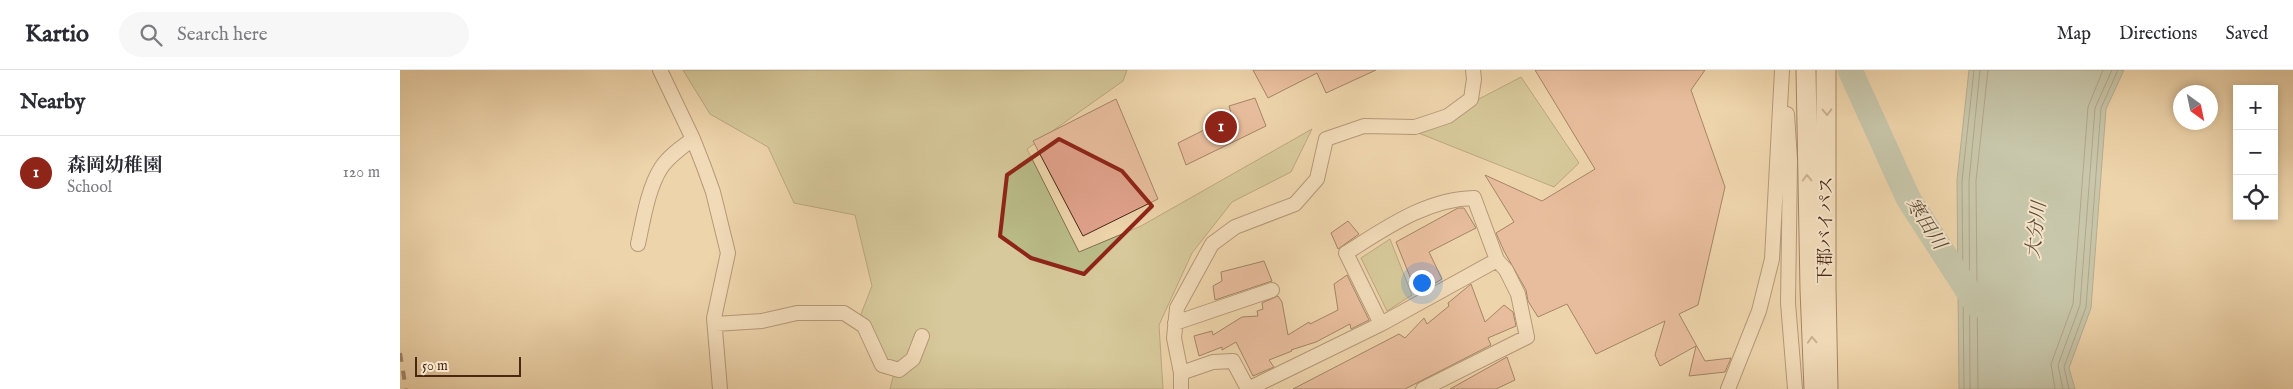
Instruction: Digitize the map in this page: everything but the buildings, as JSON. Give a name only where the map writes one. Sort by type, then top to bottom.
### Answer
[{"type":"street","points":[[660,70],[693,139],[713,192],[728,253],[719,292],[715,324],[720,389]]},
{"type":"street","points":[[1181,389],[1174,338],[1177,308],[1212,244],[1235,227],[1295,204],[1318,179],[1326,139],[1364,126],[1415,127],[1448,116],[1471,99],[1474,79],[1473,70]]},
{"type":"street","points":[[1806,70],[1806,153],[1814,389]]},
{"type":"street","name":"下郡バイパス","points":[[1826,70],[1828,389]]},
{"type":"street","points":[[1728,389],[1759,311],[1772,259],[1782,72]]},
{"type":"street","points":[[1782,72],[1789,134],[1788,283],[1795,389]]},
{"type":"street","points":[[638,244],[648,201],[661,169],[676,151],[693,139]]},
{"type":"street","points":[[1381,324],[1346,253],[1398,220],[1447,200],[1474,198],[1497,260],[1506,270],[1518,294],[1527,337],[1423,389]]},
{"type":"street","points":[[1180,373],[1213,362],[1233,361],[1248,389],[1381,324],[1497,260]]},
{"type":"street","points":[[1175,323],[1272,290]]},
{"type":"street","points":[[715,324],[762,321],[797,313],[844,313],[864,326],[882,365],[900,370],[912,359],[922,336]]},
{"type":"highlighted area","points":[[1059,139],[1122,171],[1152,206],[1084,274],[1031,258],[1000,236],[1007,175]]},
{"type":"green space","points":[[683,70],[1127,70],[1123,81],[1027,149],[1079,252],[1141,226],[1312,129],[1291,172],[1232,202],[1192,253],[1159,325],[1163,389],[890,389],[895,369],[859,319],[872,286],[855,215],[794,203],[768,147],[710,114]]},
{"type":"green space","points":[[1521,77],[1579,163],[1554,187],[1416,132]]},
{"type":"green space","points":[[1390,239],[1412,295],[1387,311],[1361,258]]},
{"type":"water","name":"大分川","points":[[1969,70],[2124,70],[2106,109],[2091,308],[2069,368],[2075,389],[1959,389],[1957,180]]},
{"type":"waterway","name":"寒田川","points":[[1850,70],[1908,198],[1977,305]]},
{"type":"railway","points":[[400,353],[406,389]]},
{"type":"place","name":"森岡幼稚園","points":[[1221,127]]}]
